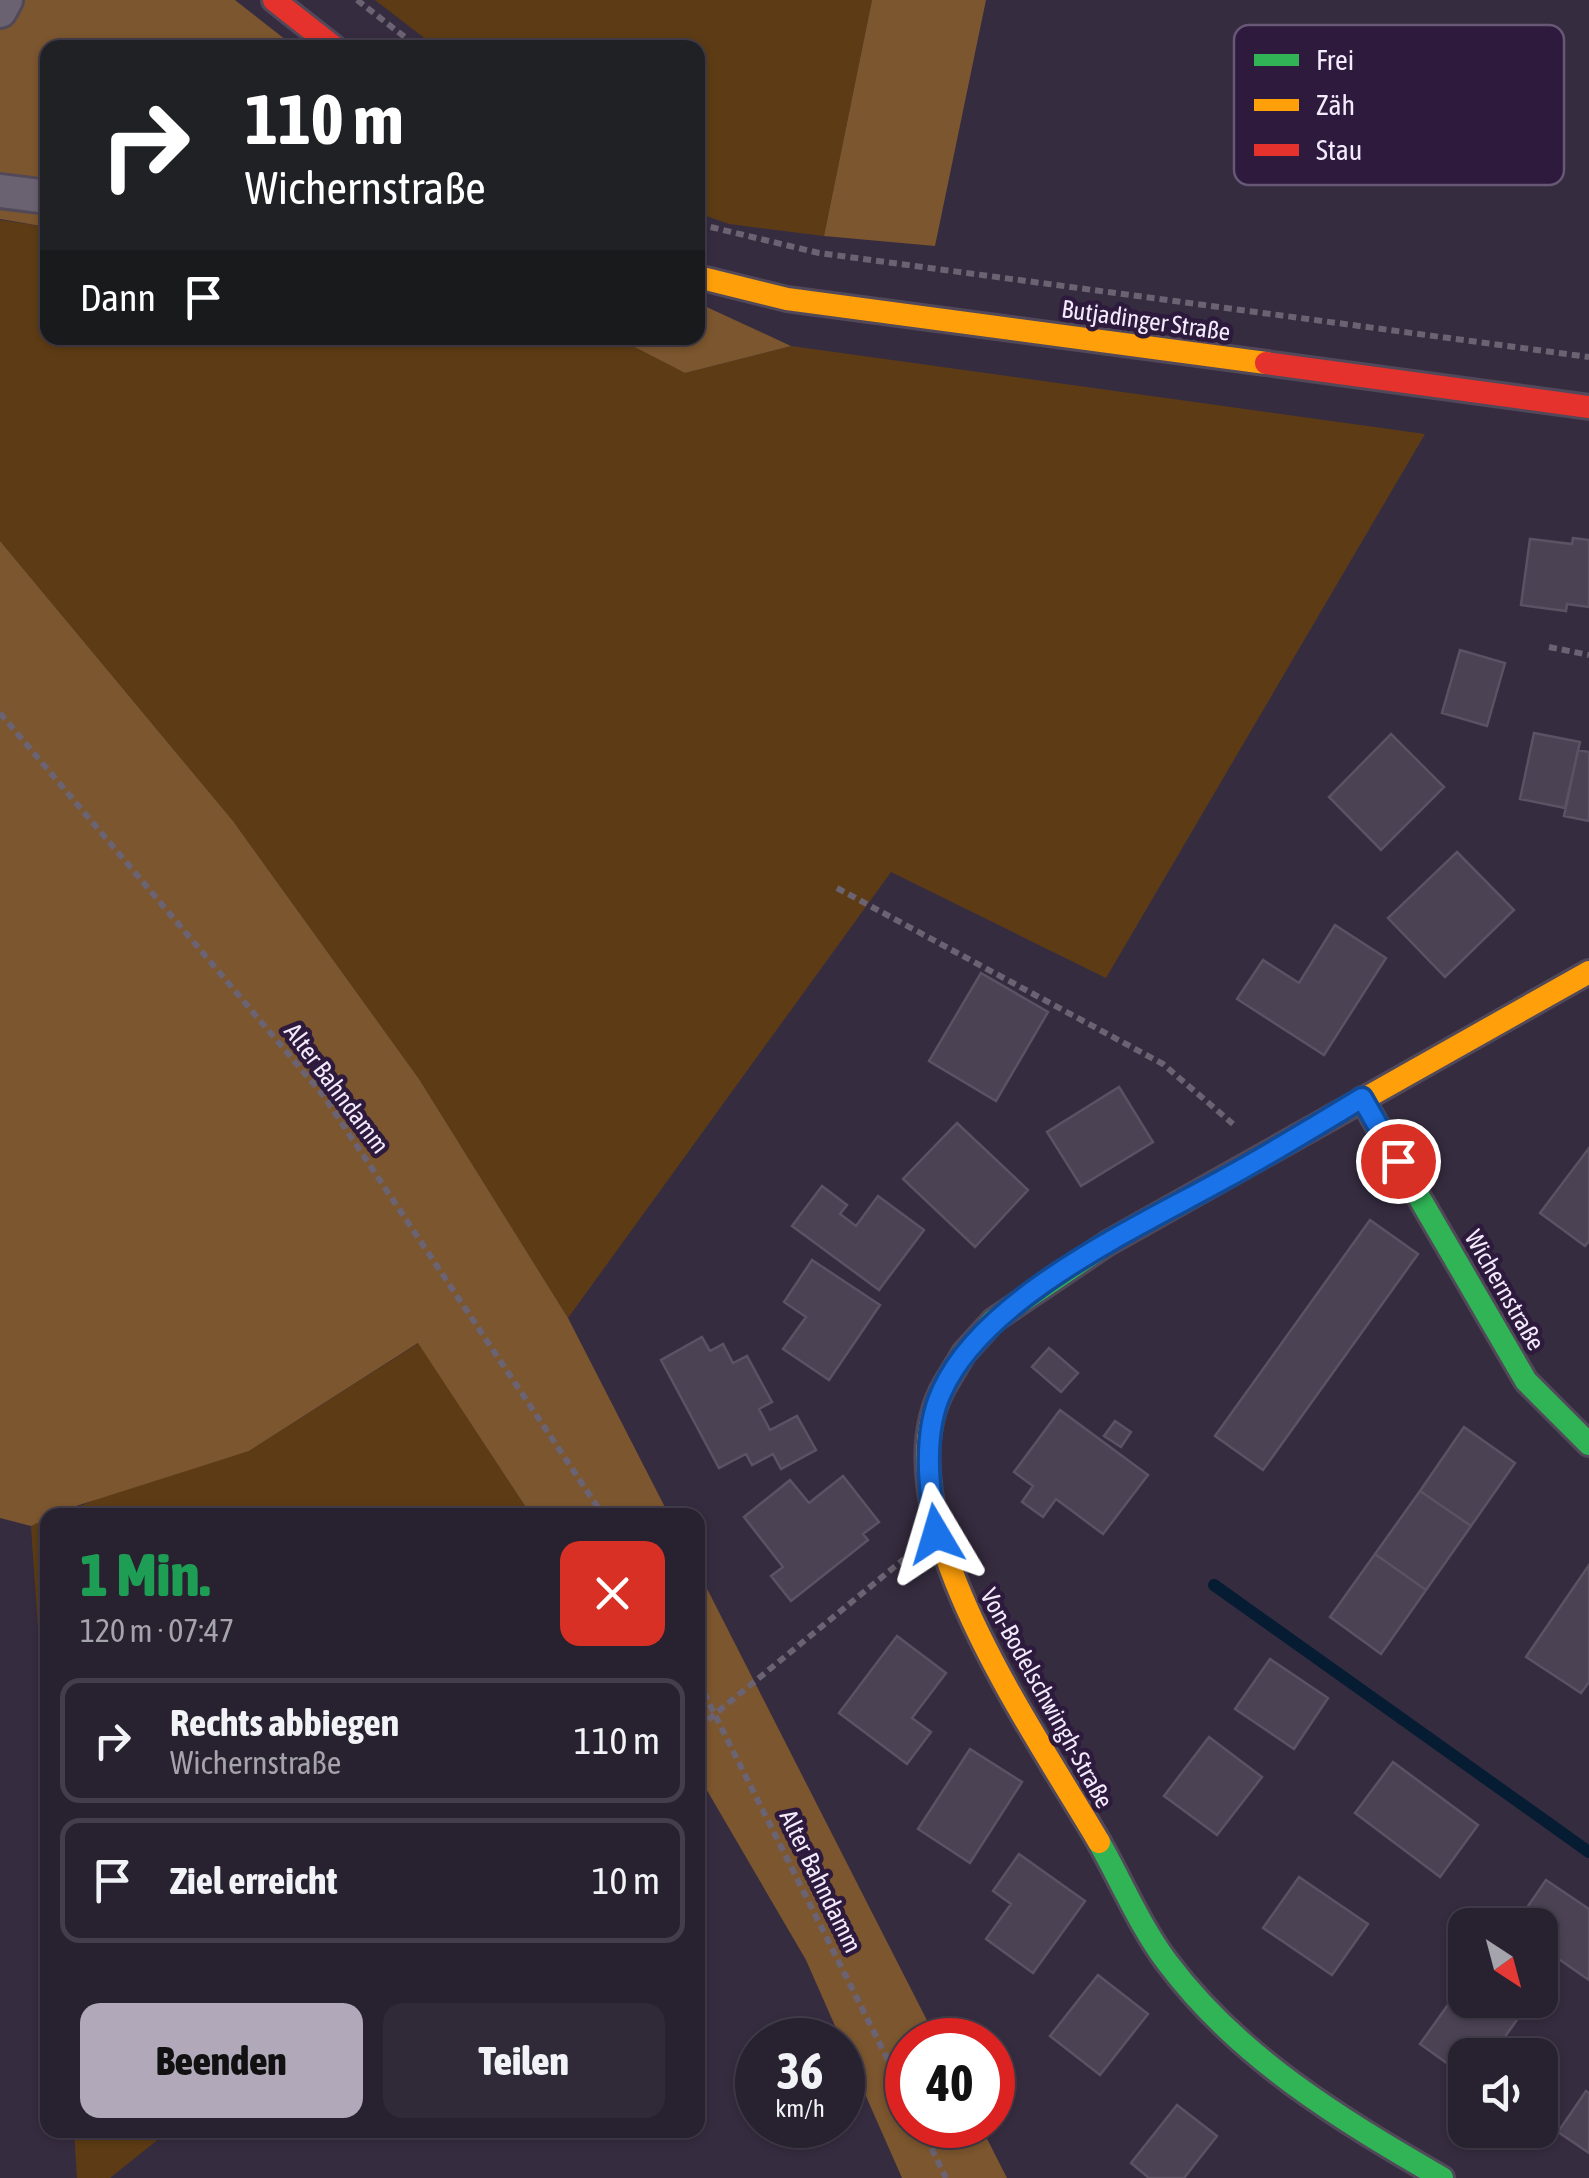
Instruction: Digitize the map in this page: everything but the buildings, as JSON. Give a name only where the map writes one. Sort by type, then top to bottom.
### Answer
[{"type":"street","points":[[0,10],[6,0]]},
{"type":"street","points":[[274,0],[325,40]]},
{"type":"street","points":[[0,191],[40,195]]},
{"type":"street","name":"Butjadinger Straße","points":[[705,279],[787,299],[1589,408]]},
{"type":"street","name":"Von-Bodelschwingh-Straße","points":[[1442,2178],[1350,2124],[1275,2072],[1235,2037],[1166,1960],[972,1625],[936,1534],[930,1445],[940,1393],[964,1353],[1004,1312],[1108,1244],[1589,972]]},
{"type":"street","name":"Wichernstraße","points":[[1362,1098],[1526,1381],[1589,1444]]},
{"type":"path","points":[[357,0],[409,40]]},
{"type":"path","points":[[705,226],[818,254],[1589,356]]},
{"type":"path","points":[[1548,648],[1589,654]]},
{"type":"path","name":"Alter Bahndamm","points":[[0,713],[324,1095],[598,1508]]},
{"type":"path","points":[[837,888],[1163,1064],[1268,1155]]},
{"type":"path","points":[[705,1722],[936,1534]]},
{"type":"path","name":"Alter Bahndamm","points":[[705,1693],[885,2054]]},
{"type":"path","points":[[931,2148],[946,2178]]},
{"type":"shaded area","points":[[0,0],[235,0],[286,40],[40,40],[40,226],[0,219]]},
{"type":"shaded area","points":[[375,0],[872,0],[824,236],[729,224],[705,215],[705,40],[427,40]]},
{"type":"shaded area","points":[[872,0],[986,0],[935,246],[824,236]]},
{"type":"shaded area","points":[[0,220],[40,226],[40,345],[631,345],[685,373],[791,346],[1425,434],[1106,978],[891,872],[568,1318],[419,1079],[233,821],[0,541]]},
{"type":"shaded area","points":[[705,306],[791,346],[685,373],[631,345],[705,345]]},
{"type":"shaded area","points":[[0,541],[233,821],[419,1079],[568,1318],[665,1508],[526,1508],[418,1343],[249,1451],[70,1508],[40,1508],[40,1522],[31,1526],[0,1518]]},
{"type":"shaded area","points":[[419,1343],[526,1508],[75,1508],[126,1487],[249,1451]]},
{"type":"shaded area","points":[[40,1522],[40,1658],[31,1526]]},
{"type":"shaded area","points":[[705,1585],[926,2018],[885,2018],[885,2139],[865,2094],[865,2018],[832,2018],[806,1960],[705,1787]]},
{"type":"shaded area","points":[[74,2138],[160,2138],[110,2178],[77,2178]]},
{"type":"shaded area","points":[[889,2148],[992,2148],[1007,2178],[902,2178]]},
{"type":"waterway","points":[[1214,1585],[1589,1852]]},
{"type":"traffic: fast","points":[[1362,1099],[1526,1381],[1589,1444]]},
{"type":"traffic: fast","points":[[946,1383],[964,1353],[994,1320],[1108,1243],[1332,1117]]},
{"type":"traffic: fast","points":[[1099,1842],[1157,1948],[1226,2028],[1293,2084],[1442,2178]]},
{"type":"traffic: slow","points":[[705,279],[787,299],[1266,363]]},
{"type":"traffic: slow","points":[[1332,1117],[1589,972]]},
{"type":"traffic: slow","points":[[946,1383],[929,1434],[930,1492],[946,1554],[1004,1682],[1099,1842]]},
{"type":"traffic: jam","points":[[274,0],[325,40]]},
{"type":"traffic: jam","points":[[1266,363],[1589,407]]},
{"type":"route","points":[[936,1534],[930,1496],[930,1445],[940,1393],[964,1353],[994,1320],[1108,1244],[1362,1098],[1398,1161]]}]
